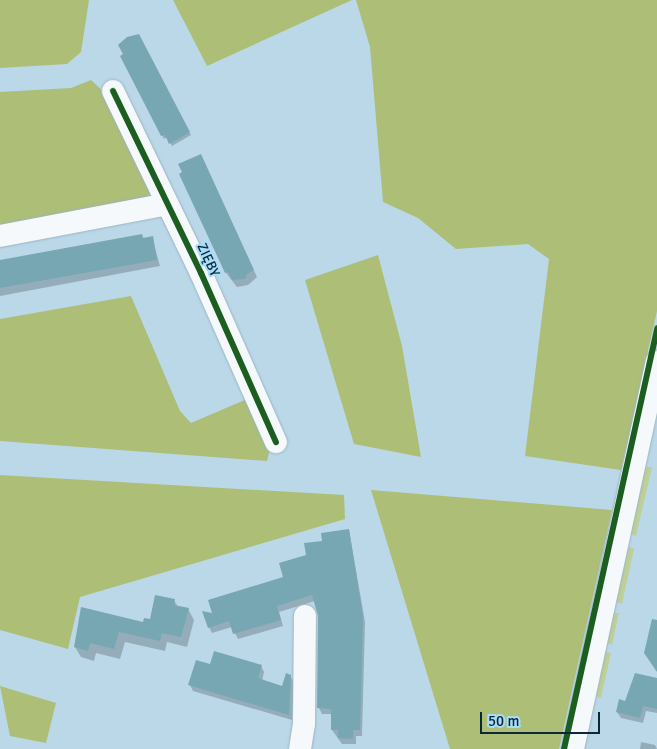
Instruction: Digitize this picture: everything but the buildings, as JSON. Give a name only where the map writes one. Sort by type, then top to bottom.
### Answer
[{"type":"street","name":"ZIĘBY","points":[[113,91],[276,442]]},
{"type":"street","points":[[0,236],[167,204]]},
{"type":"street","points":[[573,749],[657,362]]},
{"type":"street","points":[[300,749],[304,724],[305,616]]},
{"type":"green space","points":[[0,0],[89,0],[81,52],[67,64],[0,68]]},
{"type":"green space","points":[[173,0],[352,0],[207,66]]},
{"type":"green space","points":[[356,0],[657,0],[657,311],[621,470],[525,456],[549,259],[528,244],[456,249],[418,218],[383,202],[370,47]]},
{"type":"green space","points":[[91,80],[106,94],[154,188],[145,202],[0,229],[0,92],[71,88]]},
{"type":"green space","points":[[378,255],[402,346],[421,457],[354,444],[305,280]]},
{"type":"green space","points":[[131,296],[180,411],[191,423],[247,399],[270,449],[267,461],[0,441],[0,319]]},
{"type":"green space","points":[[644,467],[652,467],[636,536],[630,533]]},
{"type":"green space","points":[[0,475],[344,495],[345,519],[80,597],[68,649],[0,630]]},
{"type":"green space","points":[[371,490],[612,510],[559,749],[450,749]]},
{"type":"green space","points":[[629,547],[634,549],[622,604],[615,601]]},
{"type":"green space","points":[[612,613],[619,613],[612,645],[605,642]]},
{"type":"green space","points":[[605,652],[611,653],[601,698],[596,696]]},
{"type":"green space","points":[[0,686],[56,703],[46,743],[10,736]]},
{"type":"cycle path","points":[[113,91],[201,273],[276,442]]},
{"type":"cycle path","points":[[564,749],[657,328]]}]
